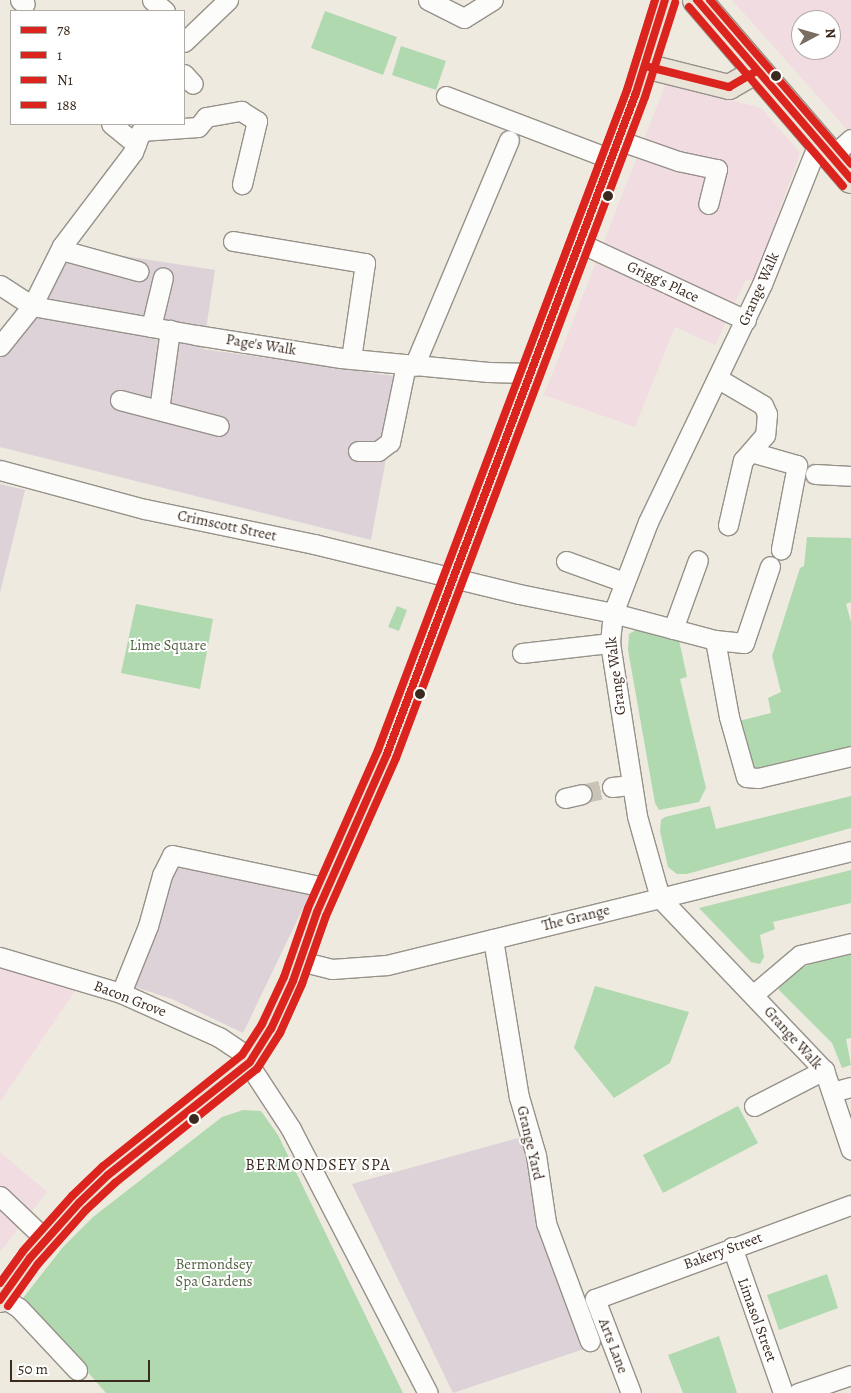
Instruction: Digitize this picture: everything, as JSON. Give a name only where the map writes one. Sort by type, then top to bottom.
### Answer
[{"type":"highway","points":[[697,0],[851,179]]},
{"type":"main road","points":[[1,1298],[46,1240],[108,1175],[250,1062],[271,1028],[300,962],[328,888],[387,754],[615,149],[645,66],[665,0]]},
{"type":"main road","points":[[645,66],[729,87],[757,71]]},
{"type":"street","points":[[152,0],[164,10]]},
{"type":"street","points":[[186,35],[228,0]]},
{"type":"street","points":[[428,0],[464,18],[493,0]]},
{"type":"street","points":[[446,96],[549,135],[717,170],[708,204]]},
{"type":"street","points":[[0,346],[32,306],[62,246],[112,182],[136,144],[141,132],[198,127],[206,117],[241,111],[257,121],[242,184]]},
{"type":"street","points":[[112,125],[136,144]]},
{"type":"street","points":[[825,149],[851,139]]},
{"type":"street","points":[[358,451],[378,451],[390,442],[410,366],[509,140]]},
{"type":"street","name":"Grange Walk","points":[[825,149],[746,320],[656,504],[613,612],[610,643],[632,785],[644,846],[660,898],[754,994],[824,1070],[851,1150]]},
{"type":"street","points":[[233,241],[365,263],[351,359]]},
{"type":"street","name":"Grigg's Place","points":[[580,243],[746,320]]},
{"type":"street","points":[[62,246],[69,252],[138,271]]},
{"type":"street","points":[[151,327],[163,276]]},
{"type":"street","name":"Page's Walk","points":[[0,286],[32,306],[151,327],[351,359],[410,366],[530,373]]},
{"type":"street","points":[[158,410],[170,330]]},
{"type":"street","points":[[717,378],[763,405],[767,414],[765,435],[743,460],[728,525]]},
{"type":"street","points":[[120,400],[219,426]]},
{"type":"street","points":[[752,452],[797,466],[781,549]]},
{"type":"street","name":"Crimscott Street","points":[[0,470],[145,509],[454,577],[519,594],[613,612],[715,640],[744,643],[770,566]]},
{"type":"street","points":[[815,474],[851,476]]},
{"type":"street","points":[[673,629],[698,560]]},
{"type":"street","points":[[566,561],[624,582]]},
{"type":"street","points":[[715,640],[729,717],[746,777],[758,778],[851,756]]},
{"type":"street","points":[[522,653],[610,643]]},
{"type":"street","points":[[612,787],[632,785]]},
{"type":"street","name":"The Grange","points":[[300,962],[332,968],[386,965],[851,851]]},
{"type":"street","points":[[121,993],[148,926],[162,874],[172,855],[328,888]]},
{"type":"street","name":"Grange Yard","points":[[493,939],[520,1097],[536,1155],[546,1223],[590,1342]]},
{"type":"street","points":[[754,994],[800,955],[851,943]]},
{"type":"street","name":"Bacon Grove","points":[[0,957],[121,993],[219,1037],[240,1051],[250,1062],[295,1137],[428,1393]]},
{"type":"street","points":[[754,1106],[824,1070]]},
{"type":"street","points":[[832,1092],[851,1087]]},
{"type":"street","points":[[0,1196],[46,1240]]},
{"type":"street","name":"Bakery Street","points":[[595,1299],[732,1247],[851,1205]]},
{"type":"street","name":"Limasol Street","points":[[732,1247],[783,1393]]},
{"type":"street","points":[[1,1298],[19,1308],[77,1370]]},
{"type":"street","name":"Arts Lane","points":[[595,1299],[631,1393]]},
{"type":"street","points":[[798,1393],[851,1375]]},
{"type":"shaded area","points":[[732,0],[851,0],[851,134]]},
{"type":"shaded area","points":[[666,83],[761,108],[800,153],[754,281],[746,279],[715,345],[675,327],[635,427],[544,395]]},
{"type":"shaded area","points":[[66,247],[215,270],[203,349],[401,377],[371,540],[0,447],[0,356],[36,314]]},
{"type":"shaded area","points":[[0,484],[25,490],[0,593]]},
{"type":"shaded area","points":[[168,847],[317,879],[243,1033],[172,999],[120,982]]},
{"type":"shaded area","points":[[0,965],[76,989],[0,1102]]},
{"type":"shaded area","points":[[522,1137],[596,1345],[453,1393],[352,1184]]},
{"type":"shaded area","points":[[0,1152],[47,1192],[0,1252]]},
{"type":"green space","points":[[325,11],[397,37],[383,75],[311,48]]},
{"type":"green space","points":[[401,46],[446,61],[436,90],[392,75]]},
{"type":"green space","points":[[807,537],[851,538],[851,602],[846,604],[851,622],[851,748],[763,771],[750,765],[739,721],[771,713],[768,698],[781,692],[772,656],[800,568],[804,566]]},
{"type":"green space","name":"Lime Square","points":[[136,604],[213,619],[200,689],[121,673]]},
{"type":"green space","points":[[397,606],[407,610],[399,631],[388,627]]},
{"type":"green space","points":[[639,628],[679,640],[687,677],[680,679],[706,788],[699,802],[659,810],[655,803],[628,650],[629,634]]},
{"type":"green space","points":[[851,796],[851,828],[687,874],[677,874],[668,867],[660,831],[661,820],[665,817],[710,806],[716,829]]},
{"type":"green space","points":[[851,870],[851,903],[773,922],[775,929],[760,935],[764,957],[760,964],[751,962],[699,908]]},
{"type":"green space","points":[[851,952],[851,1038],[846,1039],[851,1065],[842,1068],[832,1043],[779,990],[780,984],[791,973],[819,960]]},
{"type":"green space","points":[[595,986],[689,1012],[670,1063],[614,1098],[574,1048]]},
{"type":"green space","points":[[738,1106],[758,1143],[663,1193],[643,1155]]},
{"type":"green space","name":"Bermondsey Spa Gardens","points":[[243,1110],[261,1111],[278,1135],[403,1393],[106,1393],[23,1298],[63,1247],[93,1217],[222,1117]]},
{"type":"green space","points":[[827,1274],[838,1308],[779,1330],[767,1295]]},
{"type":"green space","points":[[719,1336],[737,1393],[683,1393],[668,1355]]},
{"type":"tunnel","points":[[582,794],[612,787]]},
{"type":"transit line","name":"N1","points":[[0,1283],[23,1251],[72,1196],[102,1167],[242,1055],[262,1024],[284,977],[308,908],[378,750],[627,90],[655,0]]},
{"type":"transit line","name":"78","points":[[0,1300],[30,1258],[79,1203],[108,1175],[250,1062],[271,1029],[293,981],[317,912],[387,754],[636,93],[665,0]]},
{"type":"transit line","name":"78","points":[[697,0],[851,179]]},
{"type":"transit line","points":[[710,0],[851,164]]},
{"type":"transit line","name":"1","points":[[8,1306],[38,1264],[86,1210],[115,1183],[257,1069],[280,1033],[302,984],[326,916],[396,758],[645,97],[675,3]]},
{"type":"transit line","name":"188","points":[[689,7],[843,186]]},
{"type":"transit line","name":"78","points":[[645,66],[729,87],[757,71]]},
{"type":"district","name":"BERMONDSEY SPA","points":[[318,1165]]}]
